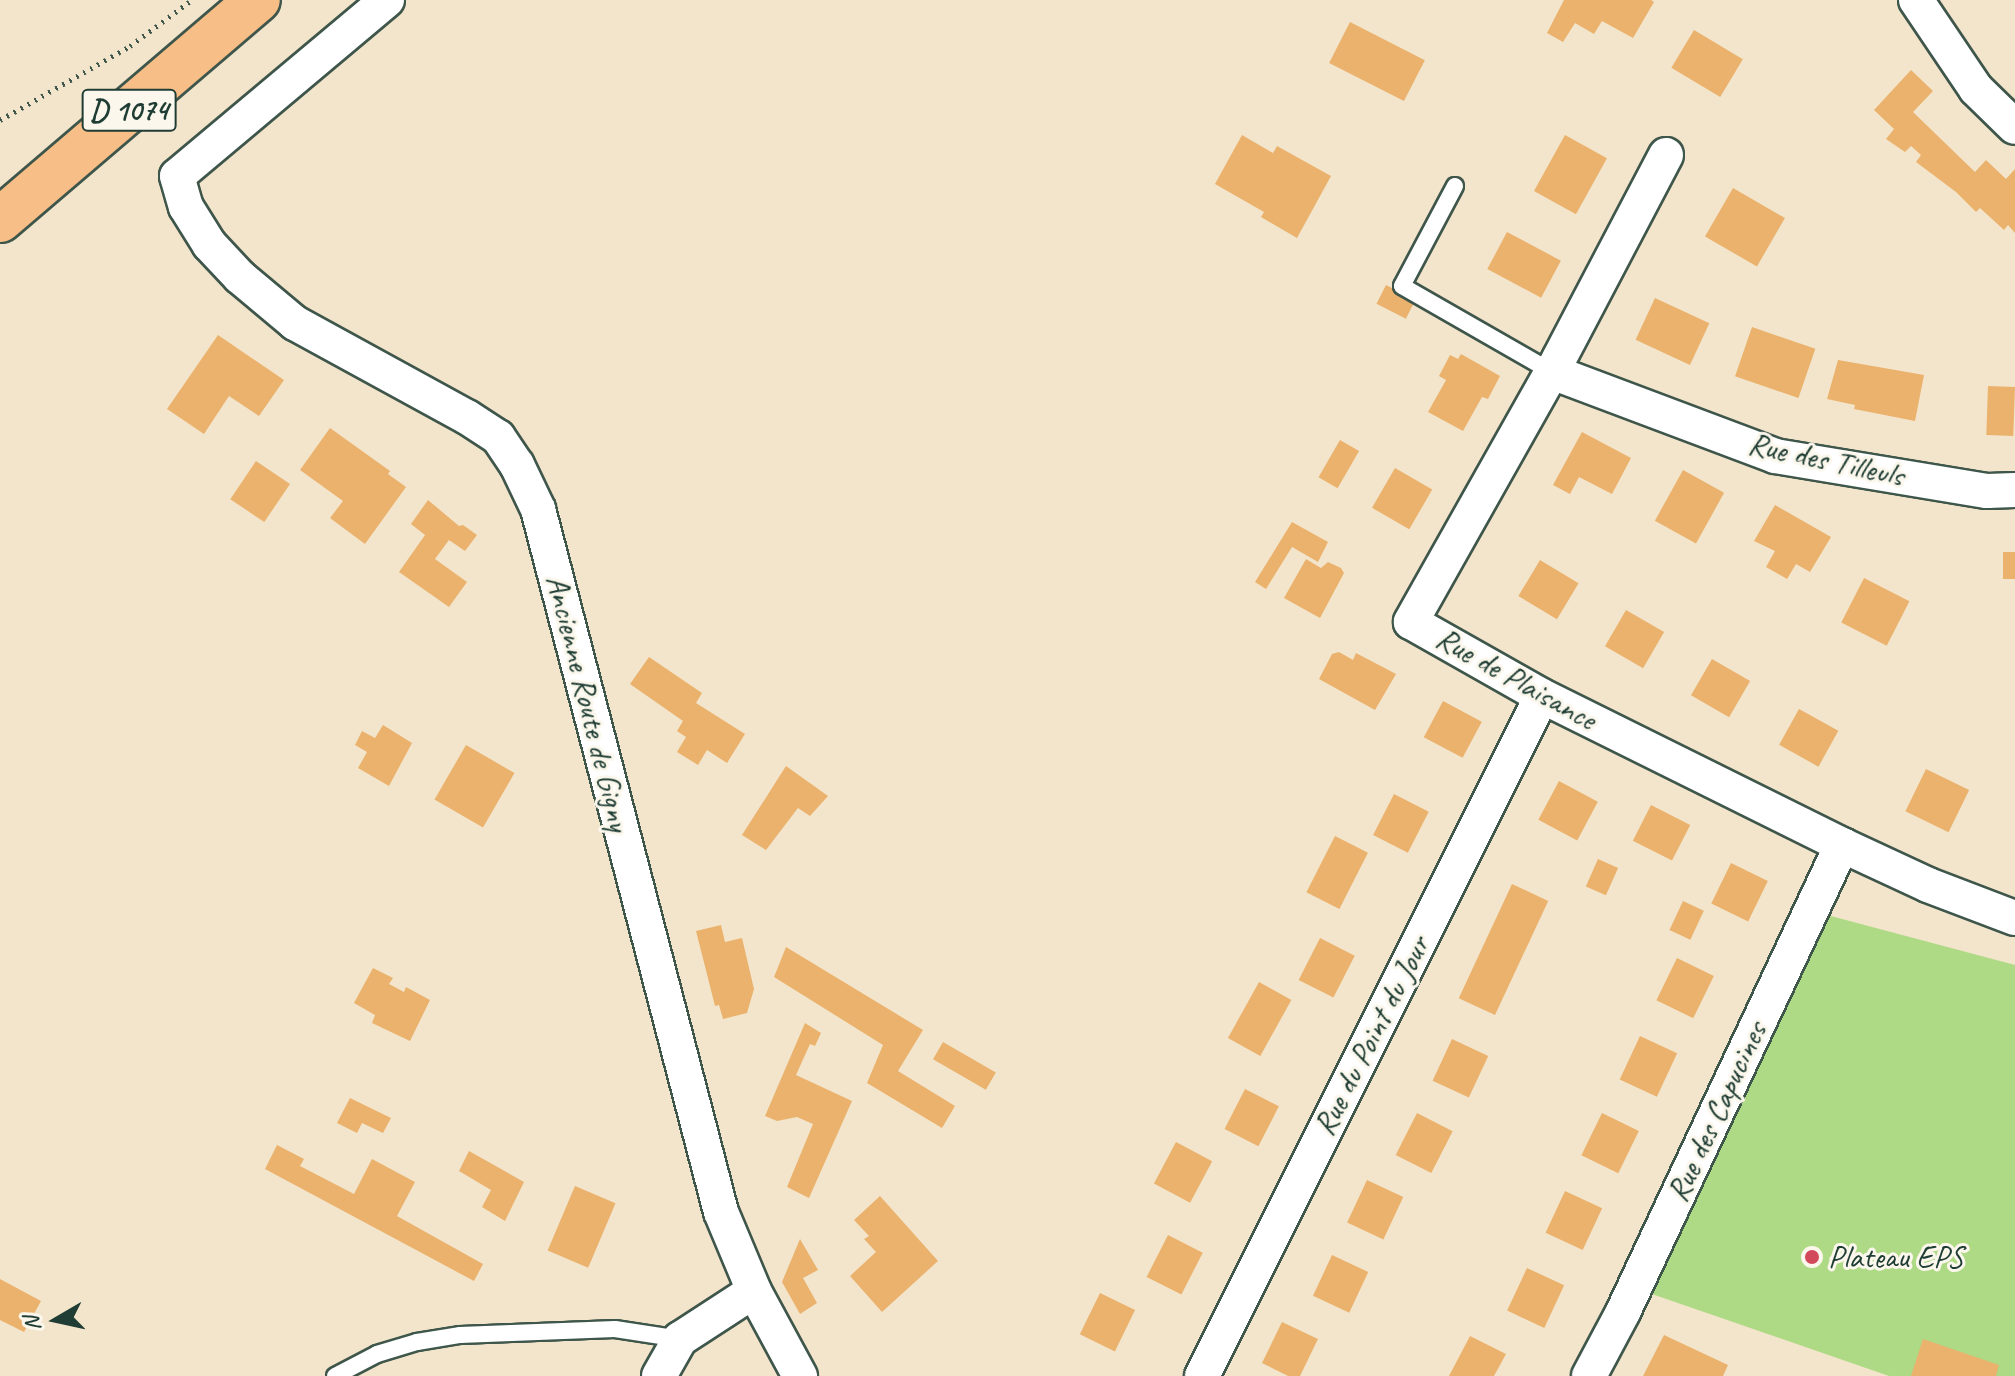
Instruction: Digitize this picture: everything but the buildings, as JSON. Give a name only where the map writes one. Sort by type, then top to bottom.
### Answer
[{"type":"main road","name":"D 1074","points":[[0,220],[258,0]]},
{"type":"street","name":"Ancienne Route de Gigny","points":[[387,0],[177,176],[186,207],[209,244],[240,277],[295,323],[498,437],[517,465],[538,509],[721,1212],[754,1291],[800,1376]]},
{"type":"street","points":[[1916,0],[1976,89],[2015,127]]},
{"type":"street","name":"Rue de Plaisance","points":[[1666,155],[1552,372],[1411,622],[1542,696],[1842,845],[2015,918]]},
{"type":"street","name":"Rue des Tilleuls","points":[[1552,372],[1775,456],[1987,491],[2015,490]]},
{"type":"street","name":"Rue du Point du Jour","points":[[1202,1376],[1542,696]]},
{"type":"street","name":"Rue des Capucines","points":[[1589,1376],[1623,1312],[1842,845]]},
{"type":"street","points":[[659,1376],[680,1339],[754,1291]]},
{"type":"lane","points":[[1455,186],[1402,286],[1552,372]]},
{"type":"lane","points":[[335,1376],[377,1354],[417,1342],[460,1335],[615,1329],[680,1339]]},
{"type":"path","points":[[0,120],[130,46],[191,0]]},
{"type":"green space","points":[[1827,915],[2015,965],[2015,1376],[1889,1376],[1649,1293]]},
{"type":"place","name":"Plateau EPS","points":[[1812,1257]]}]
